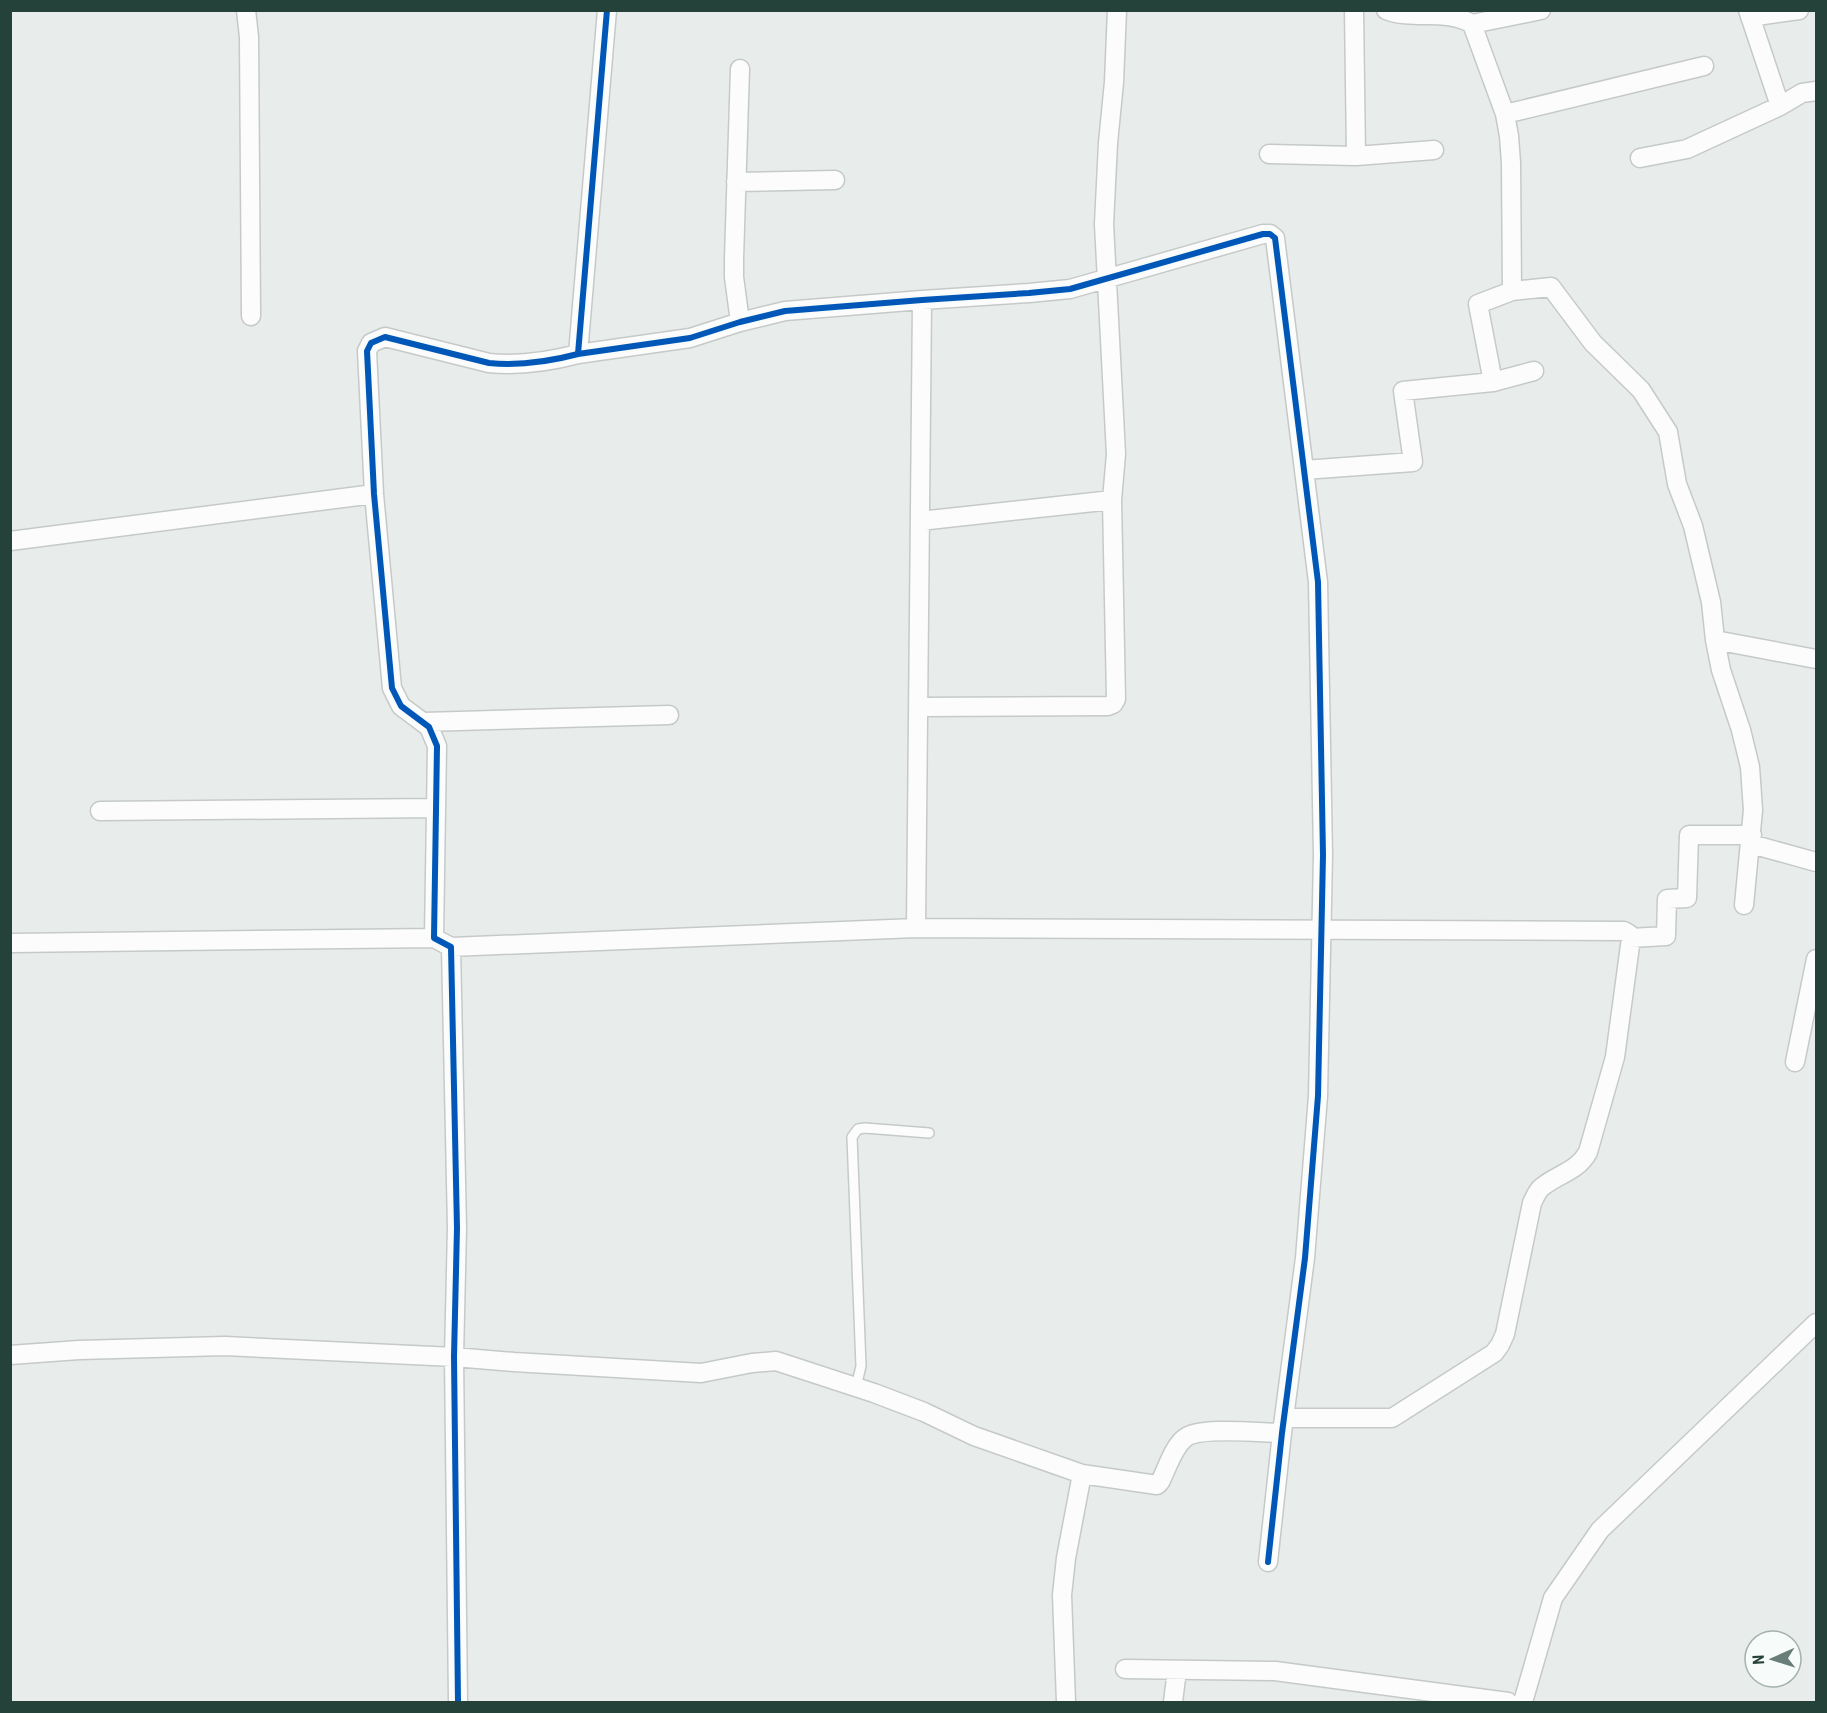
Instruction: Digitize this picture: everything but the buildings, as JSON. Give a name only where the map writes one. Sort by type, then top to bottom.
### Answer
[{"type":"street","points":[[246,10],[249,37],[251,316]]},
{"type":"street","points":[[578,354],[607,10]]},
{"type":"street","points":[[918,707],[1108,706],[1116,699],[1112,500],[1116,454],[1104,224],[1117,10]]},
{"type":"street","points":[[1354,10],[1356,156]]},
{"type":"street","points":[[1386,10],[1398,14],[1455,16],[1472,24],[1541,10]]},
{"type":"street","points":[[1780,106],[1749,14],[1799,10]]},
{"type":"street","points":[[1472,24],[1505,114],[1511,163],[1512,291]]},
{"type":"street","points":[[1505,114],[1704,66]]},
{"type":"street","points":[[740,69],[734,277],[740,322]]},
{"type":"street","points":[[1640,158],[1687,149],[1780,106],[1802,93],[1816,91]]},
{"type":"street","points":[[1269,154],[1356,156],[1434,150]]},
{"type":"street","points":[[736,182],[835,180]]},
{"type":"street","points":[[434,938],[437,746],[432,732],[424,722],[401,706],[392,688],[374,494],[367,351],[371,343],[385,337],[394,338],[504,365],[546,362],[578,354],[690,338],[785,311],[1070,289],[1263,234],[1270,234],[1275,238],[1318,582],[1323,832],[1318,1096],[1305,1258],[1268,1562]]},
{"type":"street","points":[[1492,382],[1478,304],[1512,291],[1551,287],[1593,343],[1641,390],[1668,432],[1677,484],[1693,526],[1711,602],[1721,670],[1741,730],[1750,767],[1753,810],[1744,905]]},
{"type":"street","points":[[916,928],[922,300]]},
{"type":"street","points":[[1304,470],[1413,462],[1403,391],[1492,382],[1534,371]]},
{"type":"street","points":[[10,541],[374,494]]},
{"type":"street","points":[[920,520],[1112,500]]},
{"type":"street","points":[[1715,640],[1816,659]]},
{"type":"street","points":[[424,722],[669,715]]},
{"type":"street","points":[[100,811],[436,808]]},
{"type":"street","points":[[1631,938],[1666,936],[1667,899],[1687,898],[1689,835],[1751,839],[1816,862]]},
{"type":"street","points":[[10,943],[434,938],[451,947],[916,928],[1624,931],[1629,933],[1631,938],[1615,1057],[1588,1152],[1577,1167],[1542,1187],[1532,1203],[1505,1334],[1494,1353],[1392,1418],[1193,1433],[1179,1443],[1157,1485],[1082,1474],[974,1436],[924,1412],[776,1361],[752,1363],[701,1373],[454,1357],[225,1346],[79,1350],[10,1355]]},
{"type":"street","points":[[451,947],[457,1228],[454,1357],[458,1702]]},
{"type":"street","points":[[1795,1062],[1816,959]]},
{"type":"street","points":[[1523,1702],[1552,1598],[1599,1530],[1813,1331]]},
{"type":"street","points":[[1066,1702],[1062,1595],[1066,1558],[1082,1474]]},
{"type":"street","points":[[1125,1669],[1275,1671],[1508,1702]]},
{"type":"street","points":[[1173,1702],[1177,1670]]},
{"type":"lane","points":[[856,1387],[861,1366],[852,1137],[858,1129],[865,1128],[929,1133]]},
{"type":"cycle path","points":[[458,1702],[454,1357],[457,1228],[451,947],[434,938],[437,746],[429,727],[401,706],[392,688],[374,494],[367,351],[371,343],[385,337],[489,363],[534,363],[578,354],[607,10]]},
{"type":"cycle path","points":[[578,354],[690,338],[785,311],[1070,289],[1263,234],[1270,234],[1275,238],[1318,582],[1323,855],[1318,1096],[1305,1258],[1268,1562]]}]
